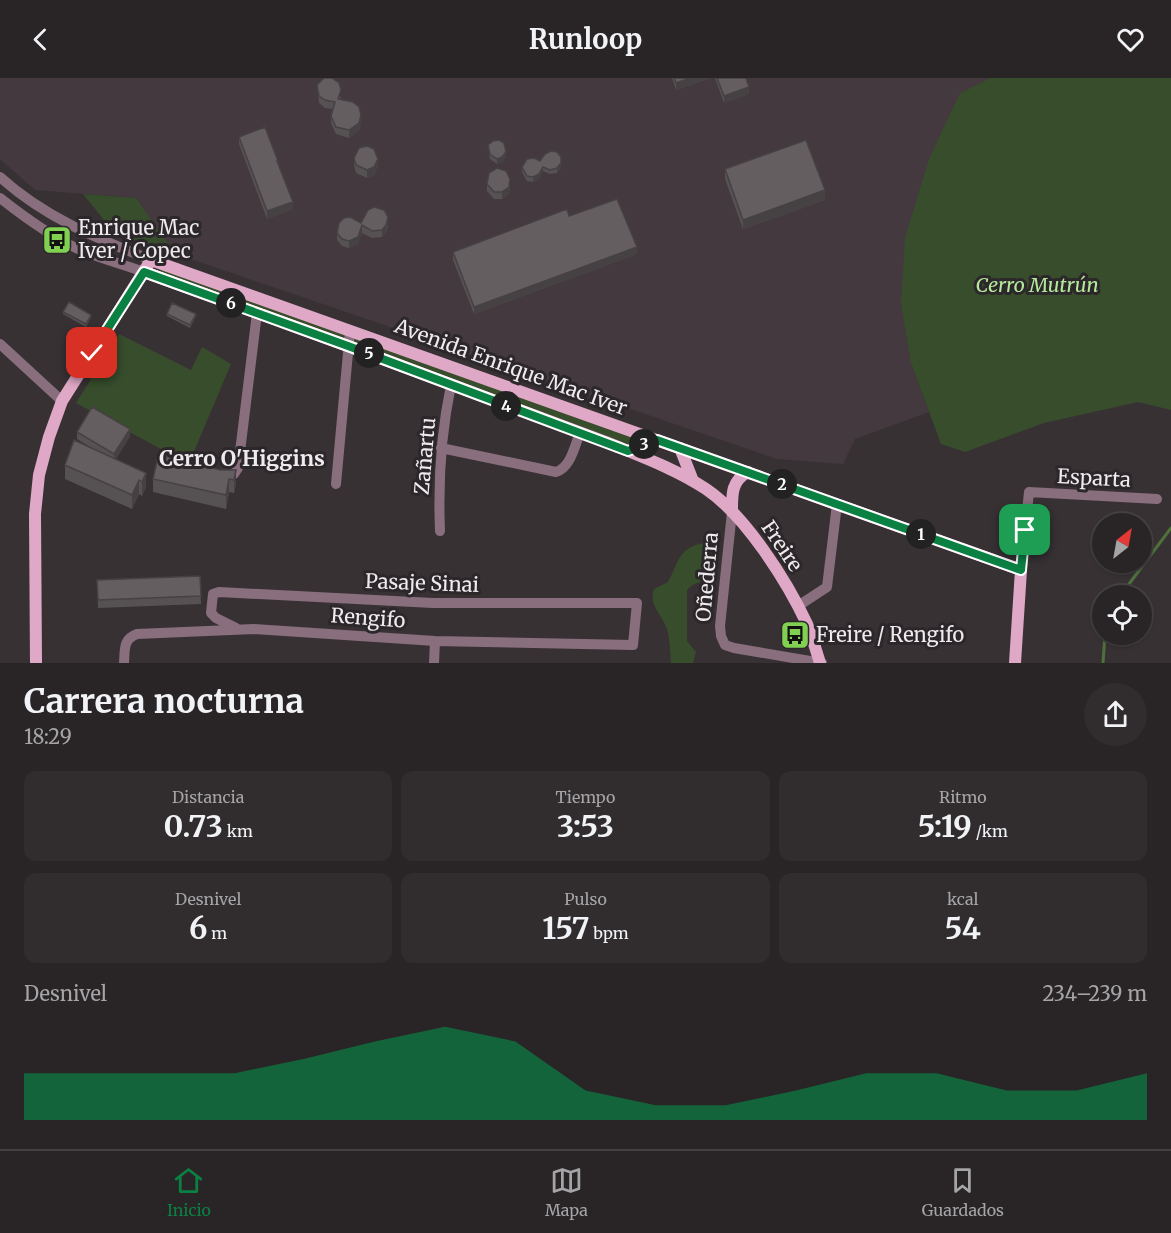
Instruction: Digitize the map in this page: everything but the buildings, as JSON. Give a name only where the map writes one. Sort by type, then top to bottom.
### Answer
[{"type":"main road","points":[[36,663],[34,533],[37,494],[44,456],[62,401],[151,260]]},
{"type":"main road","name":"Avenida Enrique Mac Iver","points":[[151,260],[1021,570]]},
{"type":"main road","name":"Avenida Enrique Mac Iver","points":[[144,272],[628,451],[693,481],[720,499],[732,512]]},
{"type":"main road","points":[[480,396],[485,378]]},
{"type":"main road","points":[[628,451],[657,440]]},
{"type":"main road","points":[[680,448],[693,481]]},
{"type":"main road","points":[[732,512],[733,486],[740,477],[748,472]]},
{"type":"main road","name":"Freire","points":[[732,512],[760,546],[798,606],[808,626],[820,663]]},
{"type":"main road","points":[[1015,663],[1021,570]]},
{"type":"street","name":"Avenida Enrique Mac Iver","points":[[0,177],[30,202],[66,224],[151,260]]},
{"type":"street","name":"Avenida Enrique Mac Iver","points":[[0,198],[30,221],[78,249],[144,272]]},
{"type":"street","points":[[211,474],[231,476],[238,468],[257,313]]},
{"type":"street","points":[[336,484],[350,331]]},
{"type":"street","points":[[0,344],[62,401]]},
{"type":"street","name":"Zañartu","points":[[440,531],[438,494],[441,448],[451,385]]},
{"type":"street","points":[[441,448],[556,472],[567,464],[579,433]]},
{"type":"street","name":"Esparta","points":[[1021,570],[1029,492],[1157,499]]},
{"type":"street","name":"Freire","points":[[798,606],[827,587],[837,504]]},
{"type":"street","name":"Oñederra","points":[[732,512],[720,626],[725,645],[820,663]]},
{"type":"street","name":"Pasaje Sinai","points":[[236,628],[211,613],[213,594],[219,592],[434,603],[637,603],[633,645]]},
{"type":"street","name":"Rengifo","points":[[124,663],[125,642],[137,634],[236,628],[435,641],[633,645]]},
{"type":"street","points":[[434,663],[435,641]]},
{"type":"shaded area","points":[[0,78],[990,78],[960,93],[911,363],[929,412],[855,439],[843,464],[777,459],[176,254],[136,198],[35,190],[0,159]]},
{"type":"green space","name":"Cerro Mutrún","points":[[990,78],[1171,78],[1171,410],[1138,402],[1044,423],[965,452],[941,444],[911,363],[901,303],[905,238],[929,159],[960,93]]},
{"type":"green space","points":[[83,194],[136,198],[176,254],[167,254],[113,231]]},
{"type":"green space","points":[[164,266],[646,440],[641,443],[628,444],[159,274]]},
{"type":"green space","points":[[119,334],[191,370],[202,347],[231,364],[190,461],[172,455],[76,403]]},
{"type":"green space","points":[[707,542],[714,545],[715,549],[714,571],[708,578],[692,585],[687,590],[687,641],[696,652],[693,663],[671,663],[668,633],[654,605],[654,589],[668,582],[685,551]]},
{"type":"waterway","points":[[1128,585],[1171,528]]},
{"type":"waterway","points":[[1103,663],[1104,645]]},
{"type":"place","name":"Enrique Mac Iver / Copec","points":[[57,240]]},
{"type":"place","name":"Freire / Rengifo","points":[[795,635]]},
{"type":"district","name":"Cerro O'Higgins","points":[[242,459]]},
{"type":"route","points":[[92,353],[144,272],[628,451],[657,440],[1021,570],[1025,530]]}]
